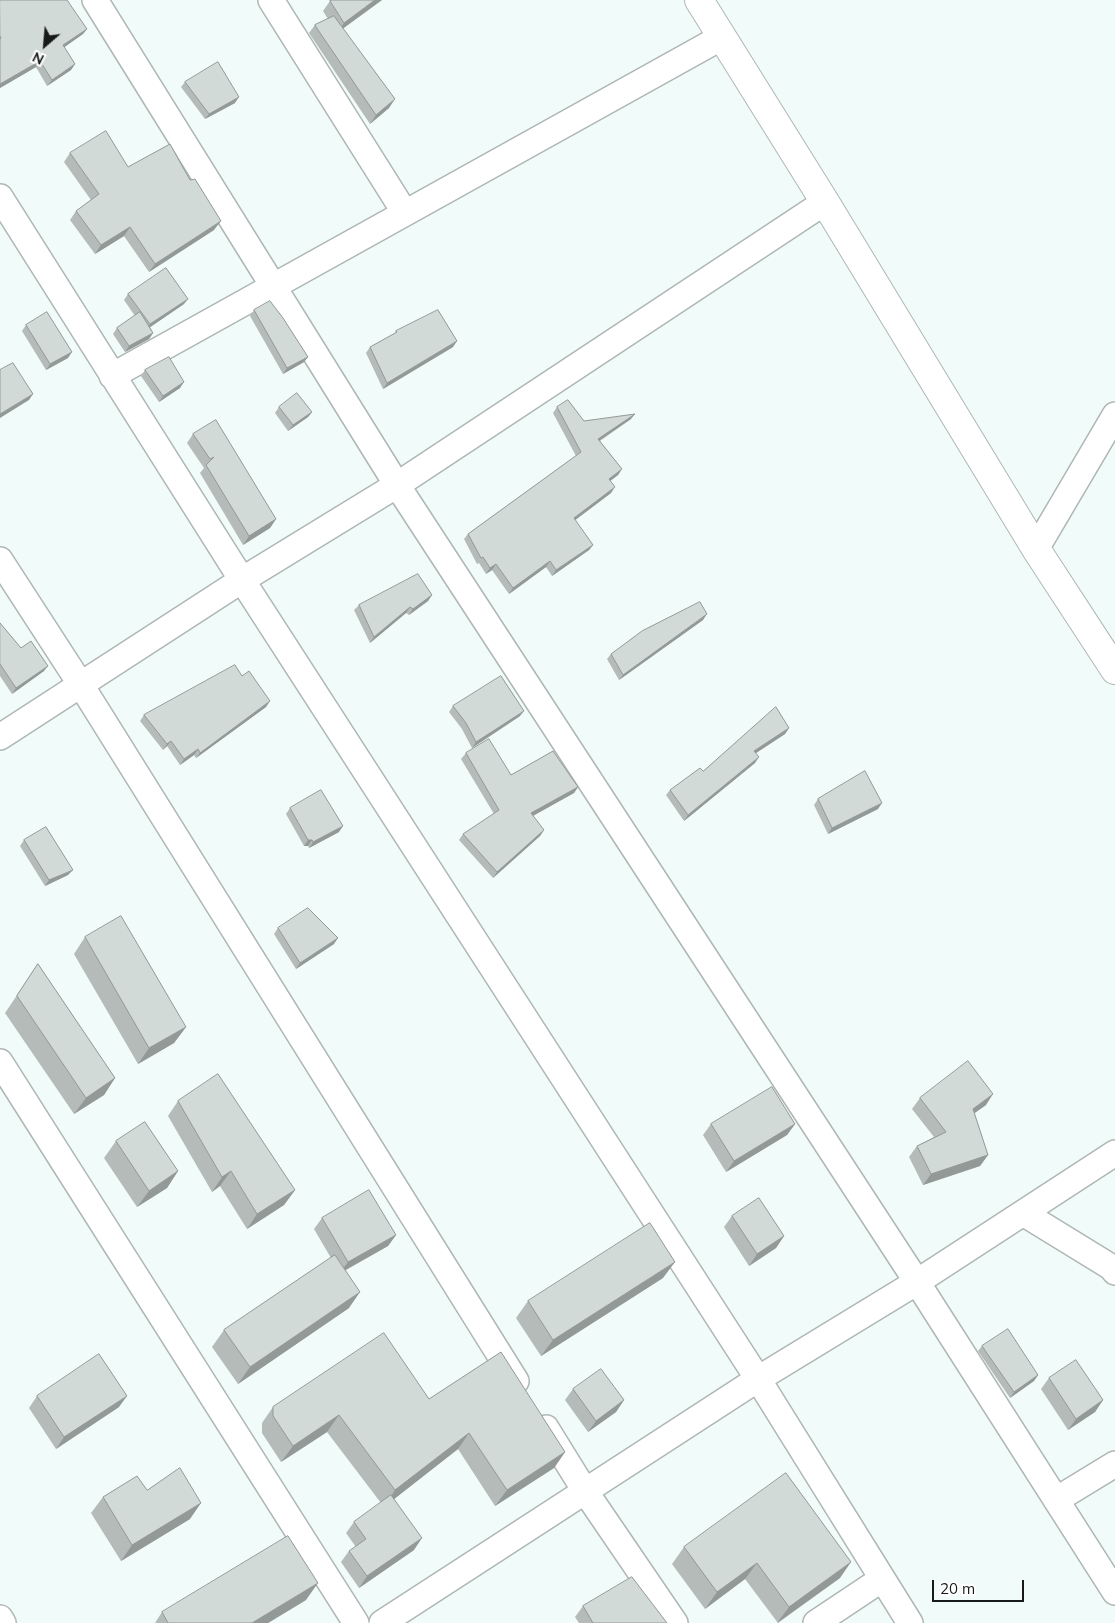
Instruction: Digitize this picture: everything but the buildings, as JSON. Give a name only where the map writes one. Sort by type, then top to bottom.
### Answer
[{"type":"main road","points":[[699,0],[825,202],[1036,548],[1115,670]]},
{"type":"street","points":[[95,0],[397,485],[917,1282],[1115,1592]]},
{"type":"street","points":[[272,0],[405,214]]},
{"type":"street","points":[[112,376],[722,38]]},
{"type":"street","points":[[0,197],[242,580],[758,1379],[910,1623]]},
{"type":"street","points":[[0,737],[242,580],[397,485],[825,202]]},
{"type":"street","points":[[1036,548],[1115,415]]},
{"type":"street","points":[[0,560],[81,684],[585,1491],[675,1623]]},
{"type":"street","points":[[0,1062],[356,1623]]},
{"type":"street","points":[[382,1623],[758,1379],[917,1282],[1115,1153]]},
{"type":"street","points":[[1023,1213],[1114,1268]]},
{"type":"street","points":[[1056,1500],[1115,1464]]},
{"type":"street","points":[[816,1623],[882,1579]]},
{"type":"street","points":[[0,1618],[3,1623]]}]
